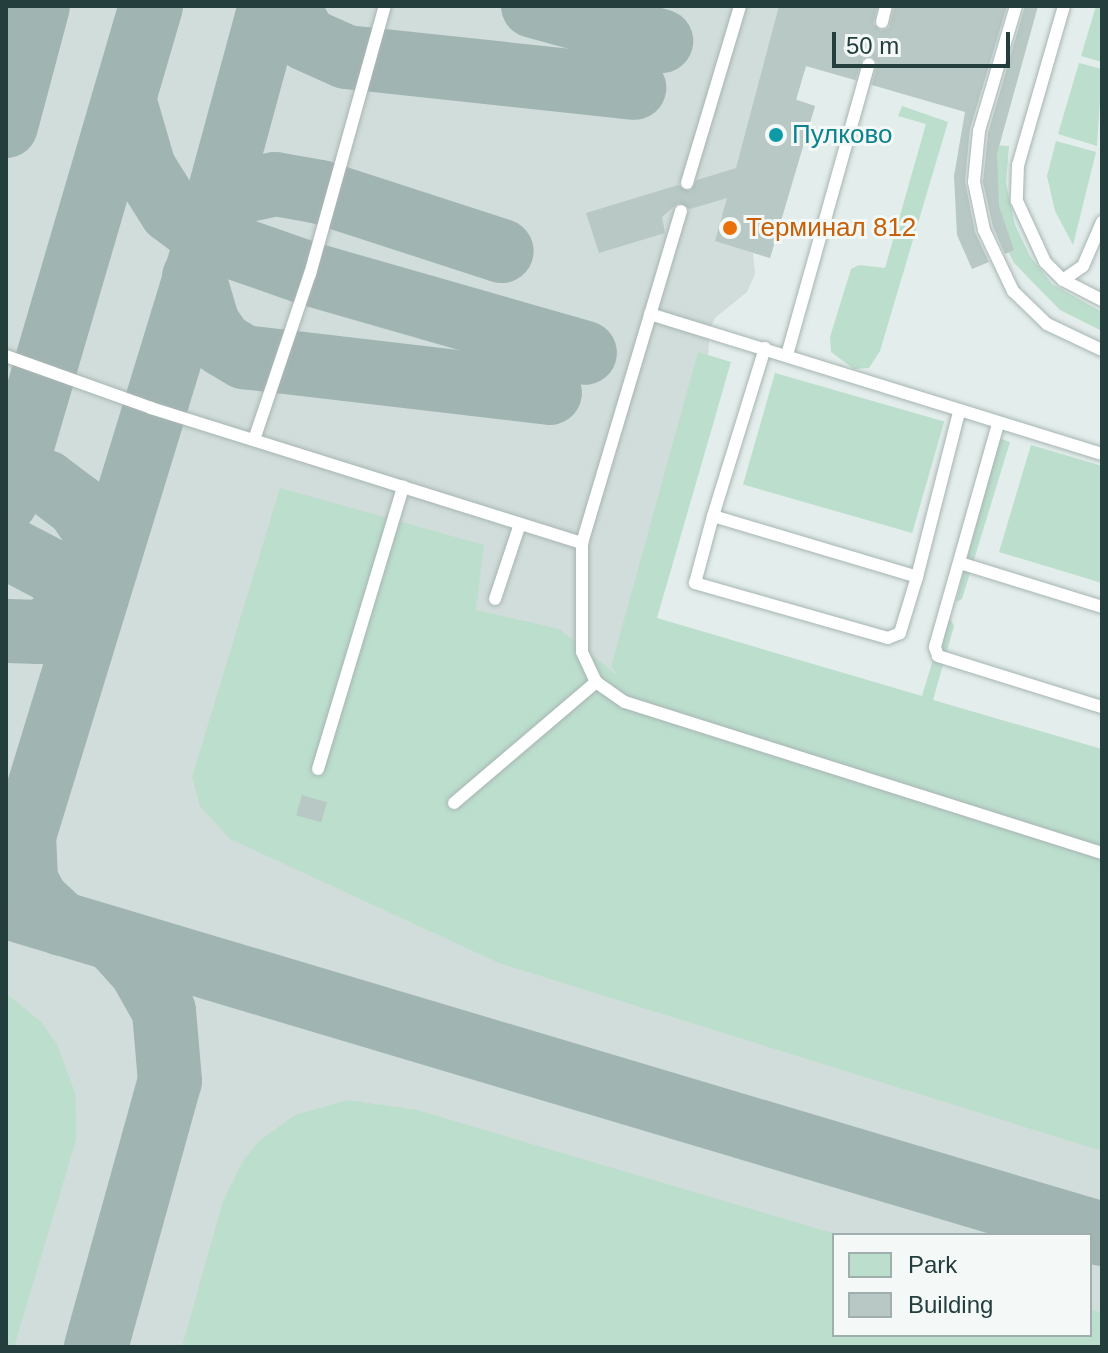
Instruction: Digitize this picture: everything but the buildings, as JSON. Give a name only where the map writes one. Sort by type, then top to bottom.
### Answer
[{"type":"lane","points":[[254,440],[310,274],[385,6]]},
{"type":"lane","points":[[687,183],[740,6]]},
{"type":"lane","points":[[882,22],[886,6]]},
{"type":"lane","points":[[1016,6],[979,131],[974,182],[984,230],[1013,291],[1047,324],[1102,350]]},
{"type":"lane","points":[[1064,6],[1018,165],[1017,201],[1045,262],[1063,280],[1102,300]]},
{"type":"lane","points":[[787,355],[869,64]]},
{"type":"lane","points":[[681,211],[582,543],[582,652],[596,682],[625,702],[1102,853]]},
{"type":"lane","points":[[1063,280],[1083,266],[1102,222]]},
{"type":"lane","points":[[650,314],[1102,454]]},
{"type":"lane","points":[[765,348],[695,575],[698,588],[895,639],[917,577],[959,412]]},
{"type":"lane","points":[[6,356],[254,440],[582,543]]},
{"type":"lane","points":[[998,424],[935,647],[938,656],[1102,707]]},
{"type":"lane","points":[[318,769],[403,487]]},
{"type":"lane","points":[[713,516],[917,577]]},
{"type":"lane","points":[[495,599],[520,524]]},
{"type":"lane","points":[[960,563],[1102,607]]},
{"type":"lane","points":[[454,803],[596,682]]},
{"type":"shaded area","name":"Пулково","points":[[6,6],[975,6],[946,106],[806,66],[796,99],[815,106],[770,258],[753,253],[755,274],[747,292],[715,318],[710,329],[707,372],[625,671],[1102,834],[1102,1347],[6,1347]]},
{"type":"green space","points":[[1096,6],[1102,6],[1102,62],[1081,56]]},
{"type":"green space","points":[[1079,63],[1102,69],[1097,146],[1058,134]]},
{"type":"green space","points":[[902,106],[948,122],[880,351],[869,368],[854,369],[831,352],[830,337],[851,269],[859,265],[885,268],[926,124],[898,116]]},
{"type":"green space","points":[[1056,141],[1096,152],[1073,245],[1055,211],[1047,176]]},
{"type":"green space","points":[[991,145],[1009,146],[1006,183],[1015,225],[1030,256],[1052,284],[1102,312],[1102,331],[1060,310],[1014,263],[997,229]]},
{"type":"green space","points":[[698,352],[731,362],[657,618],[922,696],[944,623],[951,620],[954,626],[933,700],[1102,749],[1102,1151],[499,963],[230,839],[200,806],[192,777],[280,488],[484,545],[476,610],[559,629],[618,676],[611,667]]},
{"type":"green space","points":[[775,373],[944,422],[912,533],[743,485]]},
{"type":"green space","points":[[999,438],[1010,442],[962,599],[956,602]]},
{"type":"green space","points":[[1031,445],[1102,466],[1102,583],[999,552]]},
{"type":"green space","points":[[6,993],[41,1022],[57,1044],[75,1093],[76,1120],[76,1140],[14,1347],[6,1347]]},
{"type":"green space","points":[[348,1100],[417,1110],[832,1233],[832,1337],[1092,1337],[1092,1310],[1102,1313],[1102,1347],[182,1347],[223,1201],[243,1161],[258,1142],[295,1115]]},
{"type":"taxiway","points":[[6,126],[38,6]]},
{"type":"taxiway","points":[[6,501],[151,6]]},
{"type":"taxiway","points":[[62,924],[37,901],[26,880],[24,836],[207,238],[270,6]]},
{"type":"taxiway","points":[[287,6],[306,39],[346,57],[634,88]]},
{"type":"taxiway","points":[[533,6],[661,41]]},
{"type":"taxiway","points":[[124,99],[144,168],[171,211],[207,238],[310,274],[585,353]]},
{"type":"taxiway","points":[[207,238],[226,201],[243,191],[275,184],[320,192],[502,251]]},
{"type":"taxiway","points":[[194,277],[208,324],[222,344],[244,357],[550,393]]},
{"type":"taxiway","points":[[6,470],[46,482],[78,506],[95,531],[100,551],[99,585],[78,611],[39,632],[8,631]]},
{"type":"taxiway","points":[[6,547],[52,571],[67,587],[78,611],[80,646]]},
{"type":"taxiway","points":[[6,907],[1102,1234]]},
{"type":"taxiway","points":[[96,1347],[170,1081],[164,1011],[141,970],[113,939]]},
{"type":"place","name":"Пулково","points":[[776,135]]},
{"type":"place","name":"Терминал 812","points":[[730,228]]}]
